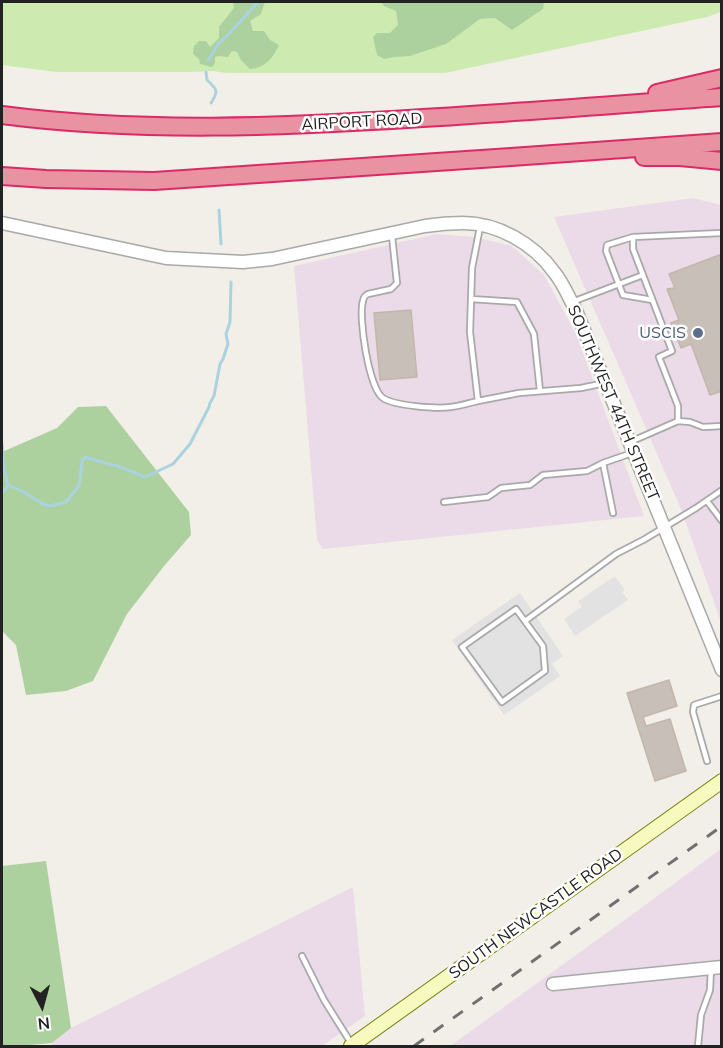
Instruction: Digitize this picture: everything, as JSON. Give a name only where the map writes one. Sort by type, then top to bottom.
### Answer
[{"type":"highway","points":[[600,105],[722,78]]},
{"type":"highway","name":"AIRPORT ROAD","points":[[2,115],[178,127],[320,125],[722,97]]},
{"type":"highway","points":[[2,176],[46,179],[154,180],[722,142]]},
{"type":"highway","points":[[511,157],[680,157],[722,161]]},
{"type":"main road","name":"SOUTH NEWCASTLE ROAD","points":[[352,1046],[722,781]]},
{"type":"street","name":"SOUTHWEST 44TH STREET","points":[[2,223],[166,258],[243,262],[272,259],[443,224],[480,225],[517,239],[537,253],[555,273],[577,313],[722,670]]},
{"type":"street","points":[[553,984],[716,968]]},
{"type":"lane","points":[[478,400],[471,332],[471,299],[472,268],[480,225]]},
{"type":"lane","points":[[392,233],[397,284],[391,289],[365,296],[361,317],[369,369],[374,387],[382,398],[397,404],[450,408],[478,400],[519,393],[581,388],[606,383]]},
{"type":"lane","points":[[652,300],[623,295],[606,251],[607,245],[633,237],[722,233]]},
{"type":"lane","points":[[633,237],[633,249],[672,351],[659,357],[678,406],[678,421]]},
{"type":"lane","points":[[571,302],[643,275]]},
{"type":"lane","points":[[471,299],[517,302],[534,334],[540,391]]},
{"type":"lane","points":[[444,502],[488,497],[501,488],[530,485],[543,475],[587,471],[678,421],[690,422],[703,427],[722,426]]},
{"type":"lane","points":[[603,464],[613,513]]},
{"type":"lane","points":[[525,621],[616,554],[722,490]]},
{"type":"lane","points":[[707,501],[722,521]]},
{"type":"lane","points":[[516,609],[525,621],[543,646],[545,671],[502,702],[462,647],[516,609]]},
{"type":"lane","points":[[707,761],[693,712],[694,705],[722,696]]},
{"type":"lane","points":[[302,956],[324,1000],[352,1046]]},
{"type":"lane","points":[[698,1047],[701,1015],[716,968]]},
{"type":"shaded area","points":[[693,198],[721,205],[721,622],[681,509],[554,217]]},
{"type":"shaded area","points":[[437,234],[474,237],[512,246],[544,275],[576,334],[644,516],[323,549],[317,540],[294,266]]},
{"type":"shaded area","points":[[615,576],[625,590],[622,592],[628,600],[575,636],[564,619],[582,607],[578,601]]},
{"type":"shaded area","points":[[520,593],[563,656],[552,664],[560,676],[504,715],[452,640]]},
{"type":"shaded area","points":[[721,849],[721,1046],[450,1046],[637,911]]},
{"type":"shaded area","points":[[353,887],[365,1016],[322,1046],[52,1046],[52,1043],[71,1028]]},
{"type":"green space","points":[[2,2],[721,2],[721,12],[707,17],[445,73],[56,72],[2,65]]},
{"type":"green space","points":[[233,2],[265,2],[261,14],[250,21],[253,31],[264,31],[270,40],[279,45],[268,62],[260,67],[250,69],[237,52],[232,51],[228,57],[215,57],[212,67],[200,64],[199,59],[193,54],[194,46],[199,41],[206,41],[210,47],[219,38],[219,27],[234,8]]},
{"type":"green space","points":[[381,2],[544,2],[543,9],[512,30],[495,18],[480,19],[446,44],[410,56],[384,59],[377,55],[373,37],[377,33],[390,33],[398,25],[396,11],[384,6]]},
{"type":"green space","points":[[106,406],[189,512],[191,535],[127,614],[93,681],[66,691],[26,695],[16,645],[2,631],[2,452],[57,428],[78,407]]},
{"type":"green space","points":[[46,861],[71,1028],[52,1043],[2,1046],[2,866]]},
{"type":"building","name":"USCIS","points":[[722,254],[722,391],[710,395],[691,344],[681,348],[671,323],[679,320],[667,289],[675,288],[669,274]]},
{"type":"building","points":[[411,310],[417,377],[380,380],[374,313]]},
{"type":"building","points":[[669,680],[677,706],[643,717],[646,726],[670,719],[686,771],[655,781],[627,693]]},
{"type":"waterway","points":[[208,61],[218,44],[258,2]]},
{"type":"waterway","points":[[206,72],[207,80],[216,90],[211,103]]},
{"type":"waterway","points":[[219,210],[221,244]]},
{"type":"waterway","points":[[8,485],[50,506],[66,502],[79,486],[82,461],[85,457],[115,465],[145,477],[173,464],[190,444],[214,396],[220,364],[228,344],[226,334],[230,322],[231,282]]},
{"type":"waterway","points":[[2,444],[8,485],[2,494]]},
{"type":"railway","points":[[414,1046],[722,826]]},
{"type":"place","name":"USCIS","points":[[698,333]]}]
